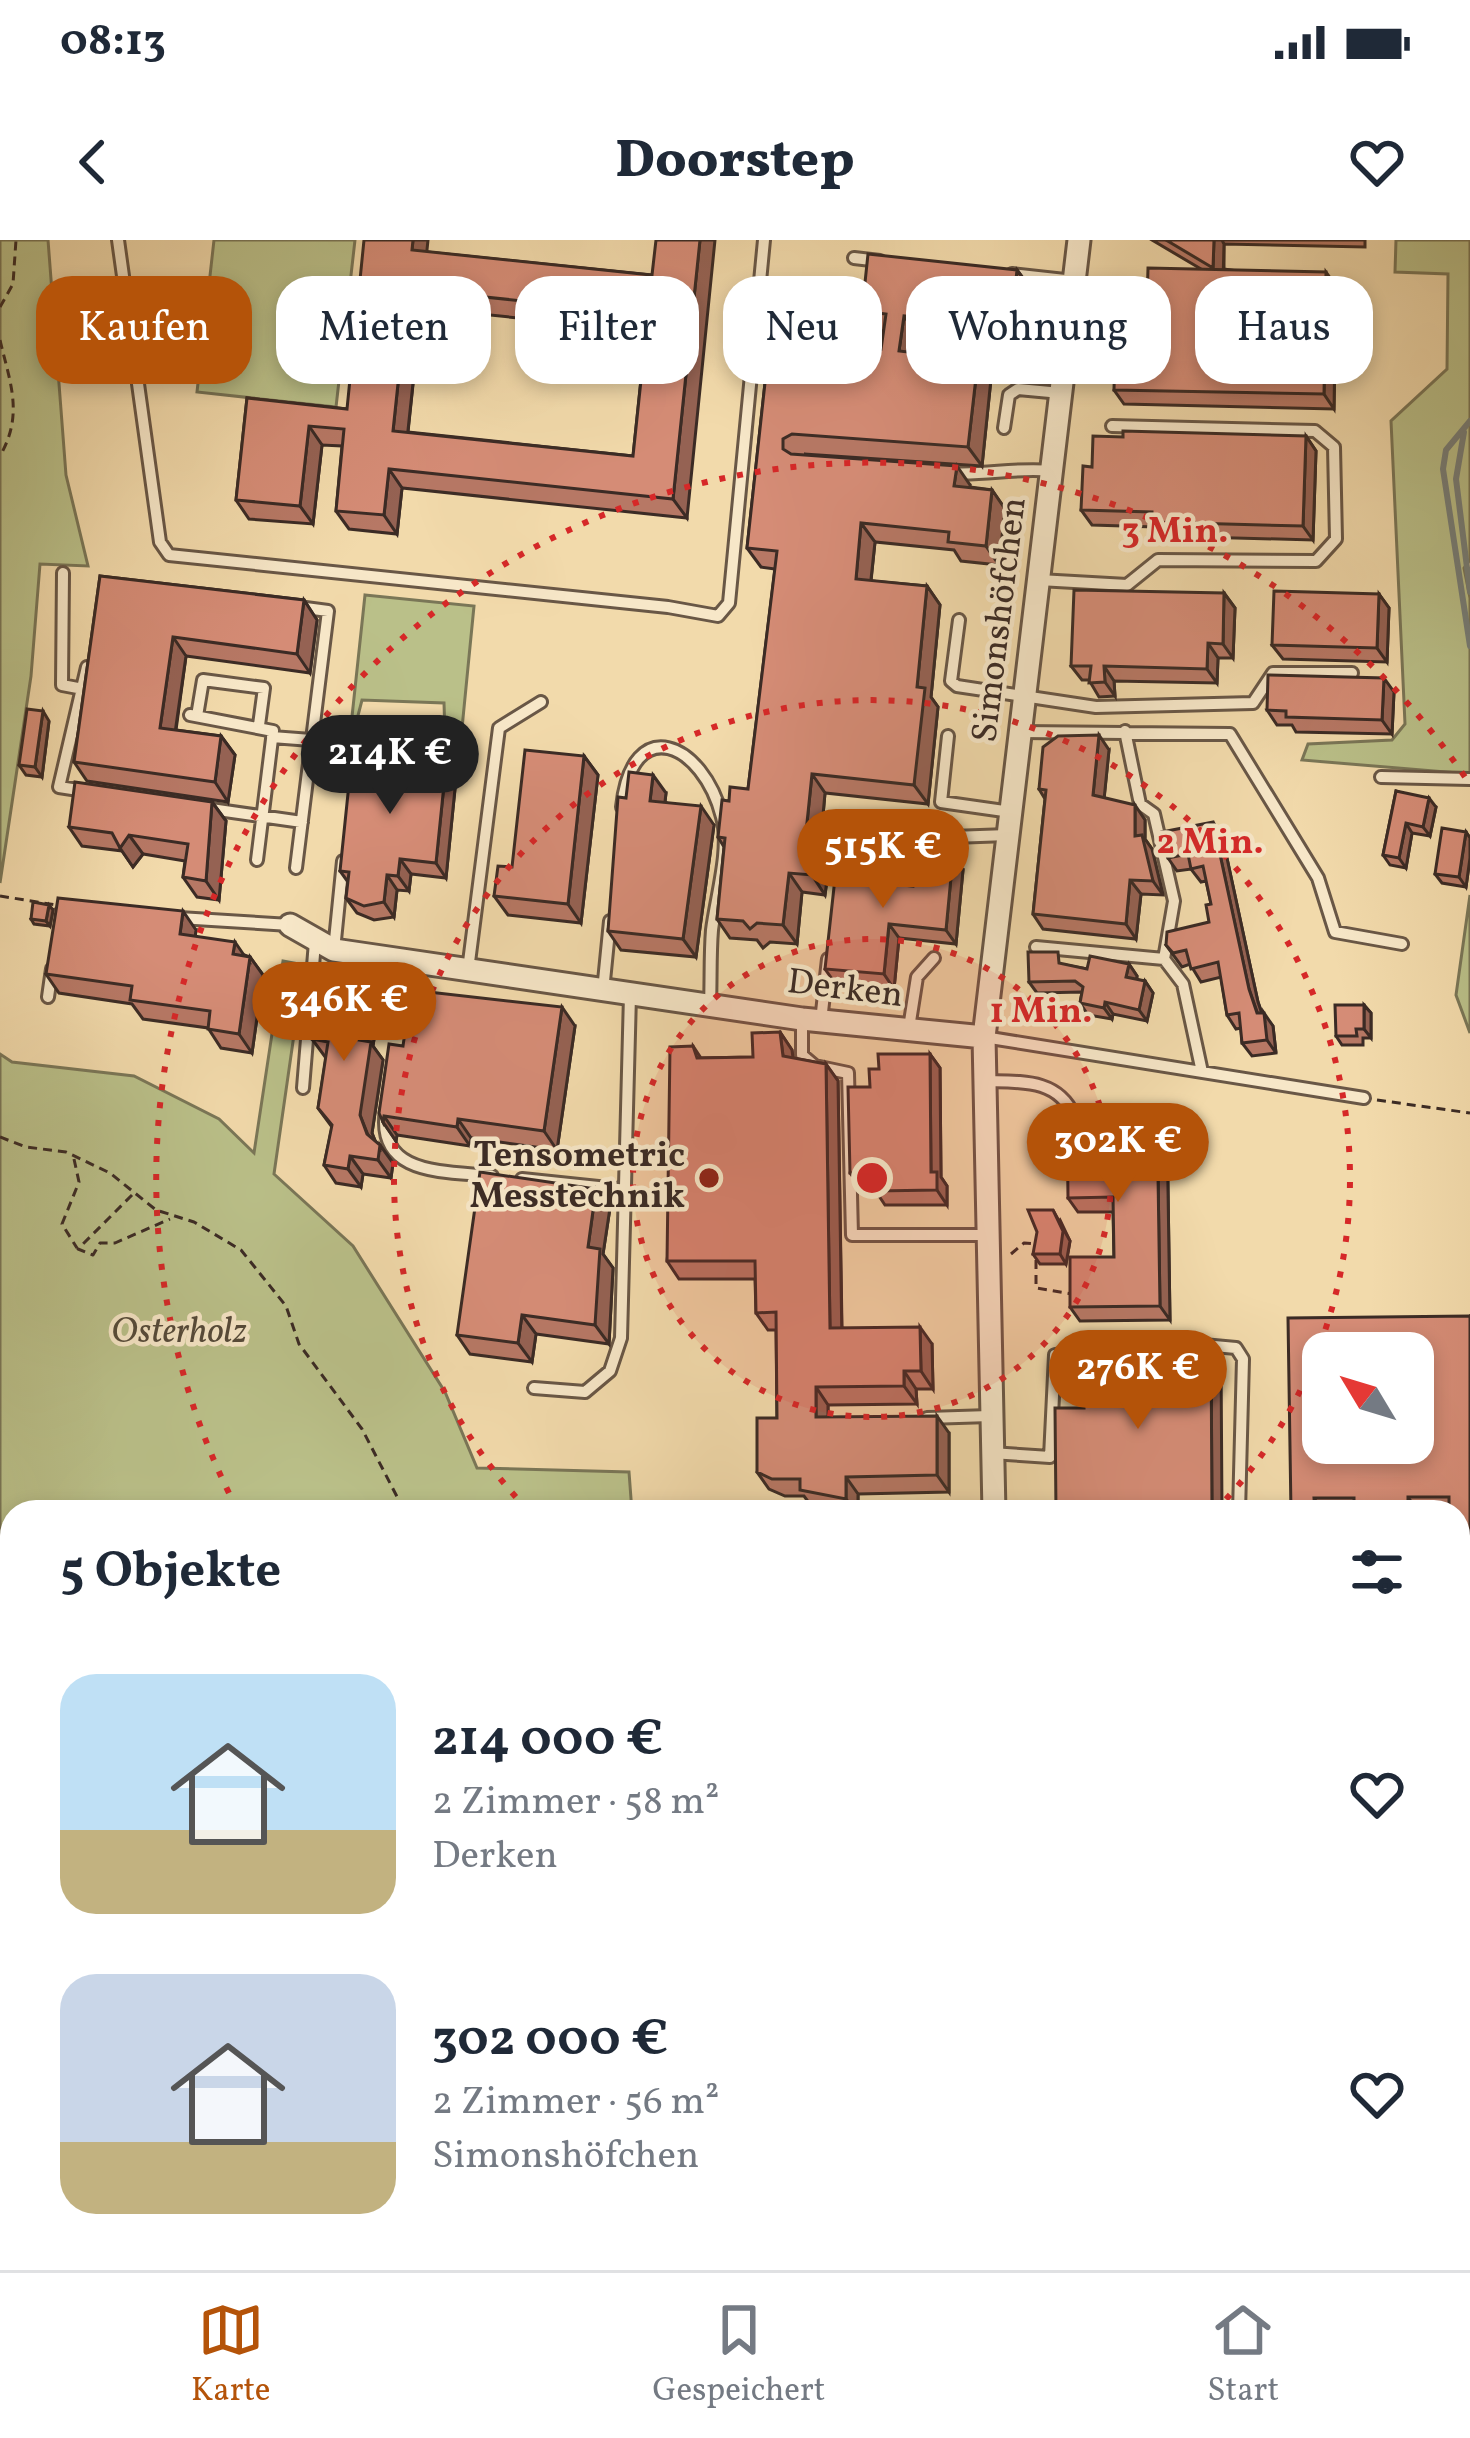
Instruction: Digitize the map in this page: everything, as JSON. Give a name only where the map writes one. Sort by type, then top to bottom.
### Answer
[{"type":"street","name":"Simonshöfchen","points":[[1074,276],[1079,240]]},
{"type":"street","name":"Simonshöfchen","points":[[994,1500],[984,1037],[1062,384]]},
{"type":"street","name":"Derken","points":[[290,925],[325,946],[420,963],[811,1020],[984,1037]]},
{"type":"lane","points":[[118,240],[160,542],[169,555],[668,607],[706,617],[718,616],[729,603],[764,240]]},
{"type":"lane","points":[[854,258],[896,262]]},
{"type":"lane","points":[[1001,273],[1032,276]]},
{"type":"lane","points":[[1004,428],[1010,395],[1018,389],[1061,393]]},
{"type":"lane","points":[[1040,580],[1127,585],[1158,560],[1316,561],[1336,538],[1334,447],[1315,431],[1112,426]]},
{"type":"lane","points":[[941,472],[986,476],[1019,467],[1052,471]]},
{"type":"lane","points":[[63,572],[62,685],[83,689]]},
{"type":"lane","points":[[283,605],[328,610],[296,868]]},
{"type":"lane","points":[[959,620],[951,681],[1096,707],[1172,700],[1253,703],[1273,673],[1352,673]]},
{"type":"lane","points":[[91,647],[59,787],[104,794]]},
{"type":"lane","points":[[257,860],[273,731],[194,716],[203,680],[264,688],[259,725]]},
{"type":"lane","points":[[468,970],[500,728],[541,702]]},
{"type":"lane","points":[[352,778],[354,757],[368,730],[411,736]]},
{"type":"lane","points":[[1125,730],[1141,804],[1154,814],[1174,901],[1164,959],[1183,984],[1202,1072]]},
{"type":"lane","points":[[1021,732],[1230,734],[1318,878],[1334,932],[1402,944]]},
{"type":"lane","points":[[272,736],[311,740]]},
{"type":"lane","points":[[948,736],[941,802],[1011,812]]},
{"type":"lane","points":[[621,813],[632,768],[643,756],[672,747],[699,764],[724,822],[710,1006]]},
{"type":"lane","points":[[1381,777],[1470,779]]},
{"type":"lane","points":[[193,806],[302,822]]},
{"type":"lane","points":[[949,860],[952,837],[1008,835]]},
{"type":"lane","points":[[302,1088],[345,843]]},
{"type":"lane","points":[[836,882],[838,859],[883,865]]},
{"type":"lane","points":[[603,992],[612,902]]},
{"type":"lane","points":[[158,916],[290,925]]},
{"type":"lane","points":[[1036,947],[1164,959]]},
{"type":"lane","points":[[47,997],[56,952]]},
{"type":"lane","points":[[829,952],[802,1055],[815,1066],[848,1072],[852,1235],[987,1235]]},
{"type":"lane","points":[[908,1031],[917,977],[934,958]]},
{"type":"lane","points":[[412,1020],[420,963]]},
{"type":"lane","points":[[533,1388],[585,1392],[610,1371],[621,1338],[630,995]]},
{"type":"lane","name":"Derken","points":[[984,1037],[1364,1098]]},
{"type":"lane","points":[[985,1081],[1047,1086],[1067,1100],[1074,1116]]},
{"type":"lane","points":[[388,1094],[382,1133],[388,1147],[413,1166],[627,1190]]},
{"type":"lane","points":[[1181,1346],[1222,1344],[1236,1348],[1243,1359],[1239,1500]]},
{"type":"lane","points":[[992,1453],[1050,1457],[1055,1355],[1119,1347]]},
{"type":"lane","points":[[908,1418],[990,1416]]},
{"type":"path","points":[[0,307],[13,284],[16,240]]},
{"type":"path","points":[[0,340],[10,367],[15,417],[0,456]]},
{"type":"path","points":[[0,896],[63,906]]},
{"type":"path","points":[[1364,1098],[1470,1113]]},
{"type":"path","points":[[0,1137],[26,1148],[57,1148],[110,1173],[132,1196],[221,1237],[264,1276],[286,1306],[299,1344],[377,1454],[399,1500]]},
{"type":"path","points":[[74,1159],[79,1182],[62,1224],[78,1249],[93,1255],[100,1243],[116,1243],[172,1218]]},
{"type":"path","points":[[78,1249],[132,1196]]},
{"type":"path","points":[[988,1275],[1024,1243],[1036,1240],[1036,1288],[1072,1294]]},
{"type":"green space","points":[[0,240],[48,240],[51,276],[36,276],[36,384],[59,384],[66,475],[88,566],[40,564],[31,676],[0,883]]},
{"type":"green space","points":[[214,240],[355,240],[351,276],[276,276],[276,384],[339,384],[336,407],[197,392],[198,384],[252,384],[252,276],[210,276]]},
{"type":"green space","points":[[1396,240],[1470,240],[1470,560],[1464,568],[1470,598],[1470,774],[1302,760],[1308,744],[1392,740],[1405,724],[1391,421],[1447,369],[1448,274],[1395,272]]},
{"type":"green space","points":[[365,595],[474,606],[458,769],[446,768],[444,703],[362,700],[348,754]]},
{"type":"green space","points":[[1470,895],[1470,1033],[1456,995]]},
{"type":"green space","name":"Osterholz","points":[[283,961],[304,965],[274,1174],[353,1246],[445,1392],[477,1468],[629,1472],[631,1500],[0,1500],[0,1054],[12,1062],[134,1076],[219,1119],[254,1153]]},
{"type":"building","points":[[364,240],[413,240],[412,250],[652,275],[656,240],[700,240],[696,276],[515,276],[515,300],[491,298],[491,276],[360,276]]},
{"type":"building","points":[[1166,240],[1214,240],[1213,268]]},
{"type":"building","points":[[868,254],[1017,270],[1016,276],[906,276],[906,316],[899,351],[906,352],[906,384],[975,384],[968,447],[792,434],[783,439],[783,449],[791,454],[957,466],[954,486],[992,490],[986,546],[948,542],[949,532],[861,523],[856,579],[927,586],[917,687],[925,688],[914,785],[812,774],[804,852],[814,853],[812,875],[789,873],[783,925],[757,923],[750,929],[743,921],[717,919],[725,838],[718,837],[722,800],[729,801],[730,787],[748,789],[777,551],[747,548],[765,384],[882,384],[886,314],[882,314],[882,276],[866,276]]},
{"type":"building","points":[[1148,268],[1326,272],[1326,276],[1195,276],[1195,384],[1324,384],[1324,394],[1114,390],[1114,384],[1171,384],[1171,276],[1148,276]]},
{"type":"building","points":[[350,384],[398,384],[393,431],[633,456],[641,384],[685,384],[673,499],[389,469],[384,515],[336,511],[344,429],[309,426],[300,506],[236,500],[247,398],[347,409]]},
{"type":"building","points":[[1123,431],[1306,436],[1303,526],[1152,522],[1152,512],[1081,510],[1083,466],[1092,467],[1093,436],[1123,437]]},
{"type":"building","points":[[100,576],[304,600],[297,654],[173,637],[160,728],[221,736],[215,782],[74,762]]},
{"type":"building","points":[[1074,590],[1224,593],[1223,644],[1208,643],[1207,669],[1104,666],[1105,682],[1089,683],[1091,666],[1071,666]]},
{"type":"building","points":[[1274,591],[1379,594],[1377,648],[1272,645]]},
{"type":"building","points":[[1268,675],[1384,678],[1382,720],[1286,717],[1286,711],[1267,710]]},
{"type":"building","points":[[27,709],[43,711],[35,767],[19,765]]},
{"type":"building","points":[[1099,735],[1093,795],[1135,805],[1135,836],[1142,835],[1153,881],[1130,880],[1126,924],[1033,914],[1046,790],[1039,789],[1043,747],[1058,736]]},
{"type":"building","points":[[353,745],[447,755],[436,863],[400,859],[398,876],[387,875],[384,902],[364,906],[346,898],[349,872],[340,871]]},
{"type":"building","points":[[525,750],[584,756],[568,904],[494,896],[498,866],[512,867]]},
{"type":"building","points":[[629,772],[653,775],[650,801],[701,806],[683,939],[608,931],[618,797],[626,798]]},
{"type":"building","points":[[75,782],[212,802],[206,881],[183,877],[188,844],[129,835],[120,848],[112,833],[69,827]]},
{"type":"building","points":[[1396,791],[1429,798],[1423,827],[1406,823],[1399,858],[1383,855]]},
{"type":"building","points":[[1213,822],[1249,989],[1257,1013],[1264,1013],[1267,1040],[1242,1043],[1239,1013],[1227,1015],[1218,962],[1191,969],[1186,950],[1173,953],[1166,945],[1167,932],[1209,922],[1206,905],[1211,904],[1203,866],[1191,869],[1188,854],[1168,858],[1162,832]]},
{"type":"building","points":[[1442,828],[1466,832],[1459,877],[1435,874]]},
{"type":"building","points":[[923,853],[953,856],[946,930],[889,924],[884,974],[825,969],[837,860],[873,864],[872,882],[913,886],[916,858],[922,859]]},
{"type":"building","points":[[58,898],[183,911],[180,934],[235,942],[233,954],[250,957],[239,1034],[208,1029],[210,1011],[130,1000],[132,986],[46,974]]},
{"type":"building","points":[[33,902],[49,905],[46,921],[31,919]]},
{"type":"building","points":[[1028,952],[1058,952],[1059,963],[1087,969],[1090,956],[1129,964],[1126,977],[1145,981],[1139,1010],[1105,1002],[1104,1008],[1080,1003],[1083,987],[1075,981],[1029,982]]},
{"type":"building","points":[[322,966],[368,973],[359,1040],[371,1042],[360,1115],[367,1134],[380,1145],[378,1160],[350,1156],[348,1169],[324,1165],[332,1125],[318,1108],[328,1042],[312,1039]]},
{"type":"building","points":[[411,990],[562,1007],[544,1131],[458,1119],[457,1127],[384,1116],[383,1122],[379,1113],[389,1044],[403,1046]]},
{"type":"building","points":[[1335,1005],[1364,1005],[1364,1029],[1356,1029],[1357,1036],[1336,1036]]},
{"type":"building","points":[[780,1032],[783,1056],[826,1064],[830,1328],[920,1327],[921,1371],[904,1371],[904,1386],[816,1387],[816,1417],[937,1416],[937,1475],[846,1477],[846,1499],[800,1490],[800,1479],[772,1479],[757,1472],[757,1418],[777,1418],[776,1312],[756,1313],[755,1261],[667,1261],[670,1047],[693,1046],[697,1058],[753,1057],[752,1033]]},
{"type":"building","points":[[878,1054],[930,1054],[931,1172],[937,1172],[937,1190],[875,1191],[868,1173],[850,1173],[848,1087],[870,1087],[869,1069],[879,1069]]},
{"type":"building","points":[[1157,1109],[1160,1306],[1070,1307],[1070,1257],[1114,1257],[1113,1197],[1068,1198],[1067,1111]]},
{"type":"building","points":[[480,1172],[596,1189],[588,1247],[600,1249],[595,1325],[522,1315],[518,1343],[457,1335]]},
{"type":"building","points":[[1028,1210],[1053,1210],[1063,1231],[1060,1254],[1033,1254],[1037,1232]]},
{"type":"building","points":[[1470,1316],[1470,1500],[1291,1500],[1288,1318]]},
{"type":"building","points":[[1211,1343],[1212,1500],[1056,1500],[1055,1408],[1084,1408],[1084,1344]]},
{"type":"waterway","points":[[1470,421],[1446,450],[1443,469],[1470,646]]},
{"type":"waterway","points":[[1464,432],[1456,479],[1470,592]]},
{"type":"place","name":"Tensometric Messtechnik","points":[[709,1178]]}]
